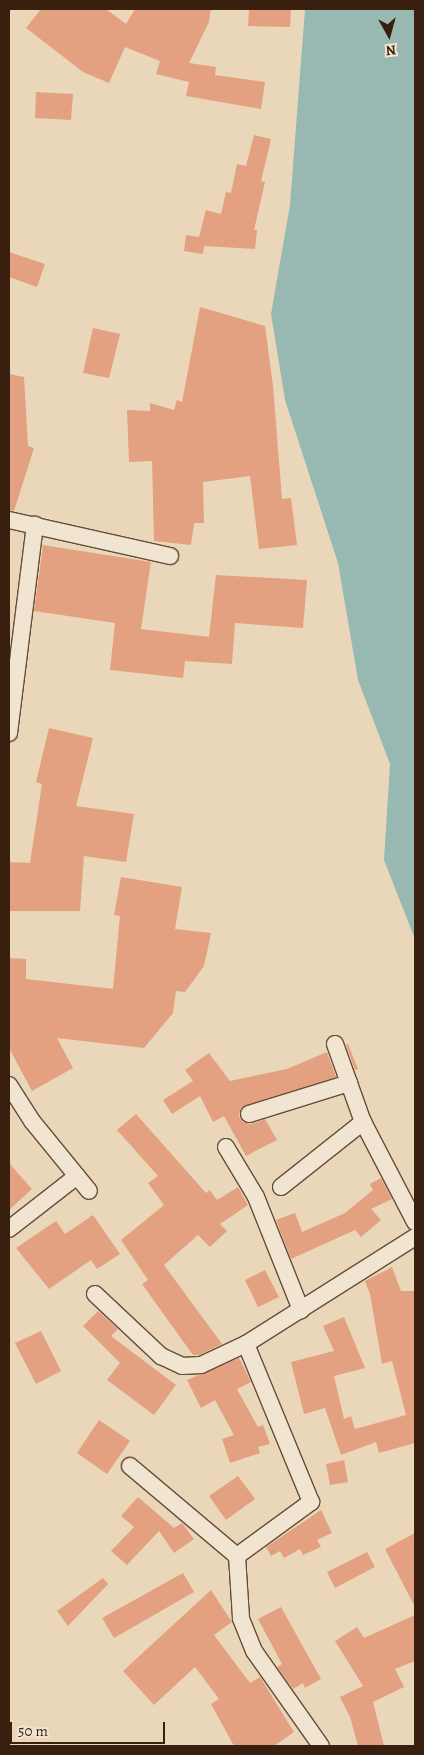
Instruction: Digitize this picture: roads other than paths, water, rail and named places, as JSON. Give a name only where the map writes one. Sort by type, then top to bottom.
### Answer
[{"type":"street","points":[[9,520],[170,556]]},
{"type":"street","points":[[9,733],[35,525]]},
{"type":"street","points":[[335,1044],[363,1122],[415,1222]]},
{"type":"street","points":[[249,1114],[349,1083]]},
{"type":"street","points":[[9,1085],[32,1121],[89,1191]]},
{"type":"street","points":[[281,1188],[363,1122]]},
{"type":"street","points":[[226,1148],[256,1197],[301,1310]]},
{"type":"street","points":[[9,1229],[77,1176]]},
{"type":"street","points":[[95,1294],[161,1356],[182,1366],[201,1365],[246,1344],[415,1237]]},
{"type":"street","points":[[237,1556],[311,1502],[246,1344]]},
{"type":"street","points":[[130,1466],[237,1556],[241,1618],[254,1651],[321,1746]]},
{"type":"water","points":[[305,9],[415,9],[415,939],[384,860],[390,764],[358,680],[338,563],[285,400],[271,314],[290,205]]}]
